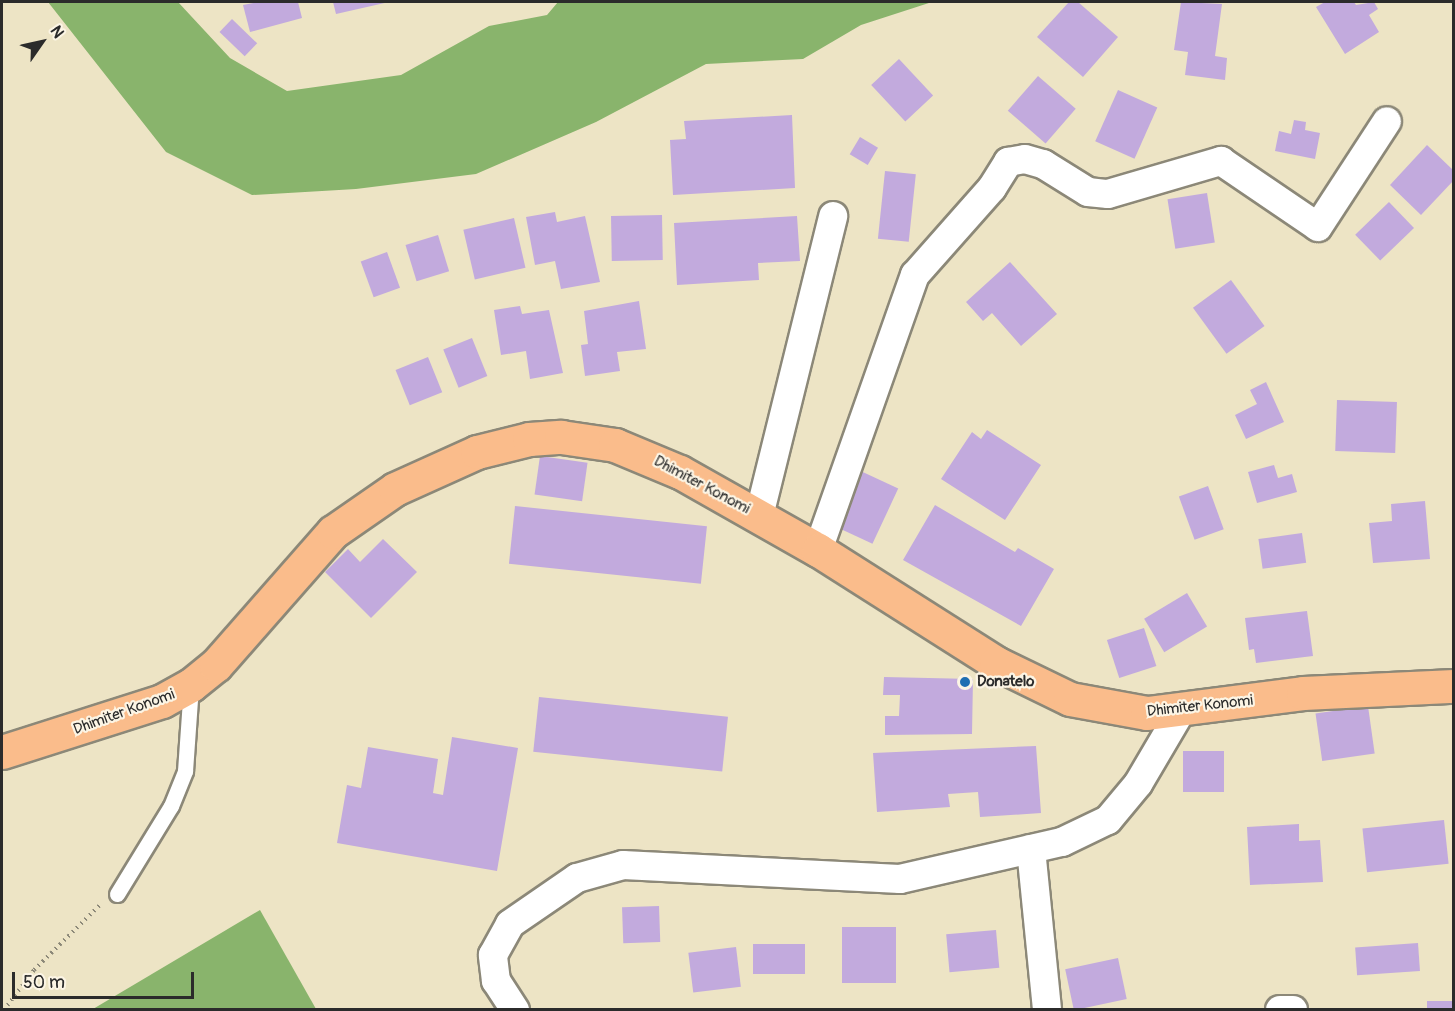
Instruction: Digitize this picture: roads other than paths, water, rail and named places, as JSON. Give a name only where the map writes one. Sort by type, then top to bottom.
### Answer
[{"type":"main road","name":"Dhimiter Konomi","points":[[2,752],[162,701],[191,685],[216,665],[333,532],[395,489],[477,452],[529,439],[561,437],[615,445],[645,455],[818,550],[1041,688],[1120,711],[1180,711],[1303,693],[1454,686]]},
{"type":"street","points":[[818,550],[907,290],[933,252],[992,188],[1008,162],[1025,159],[1043,164],[1088,192],[1108,194],[1221,161],[1318,227],[1387,121]]},
{"type":"street","points":[[759,516],[833,216]]},
{"type":"street","points":[[515,1010],[496,981],[493,955],[510,924],[577,878],[623,865],[900,879],[1062,842],[1108,820],[1138,784],[1180,711]]},
{"type":"street","points":[[1031,849],[1047,1010]]},
{"type":"street","points":[[1280,1010],[1293,1010]]},
{"type":"lane","points":[[117,894],[171,806],[185,771],[191,685]]},
{"type":"place","name":"Donatelo","points":[[965,682]]}]
